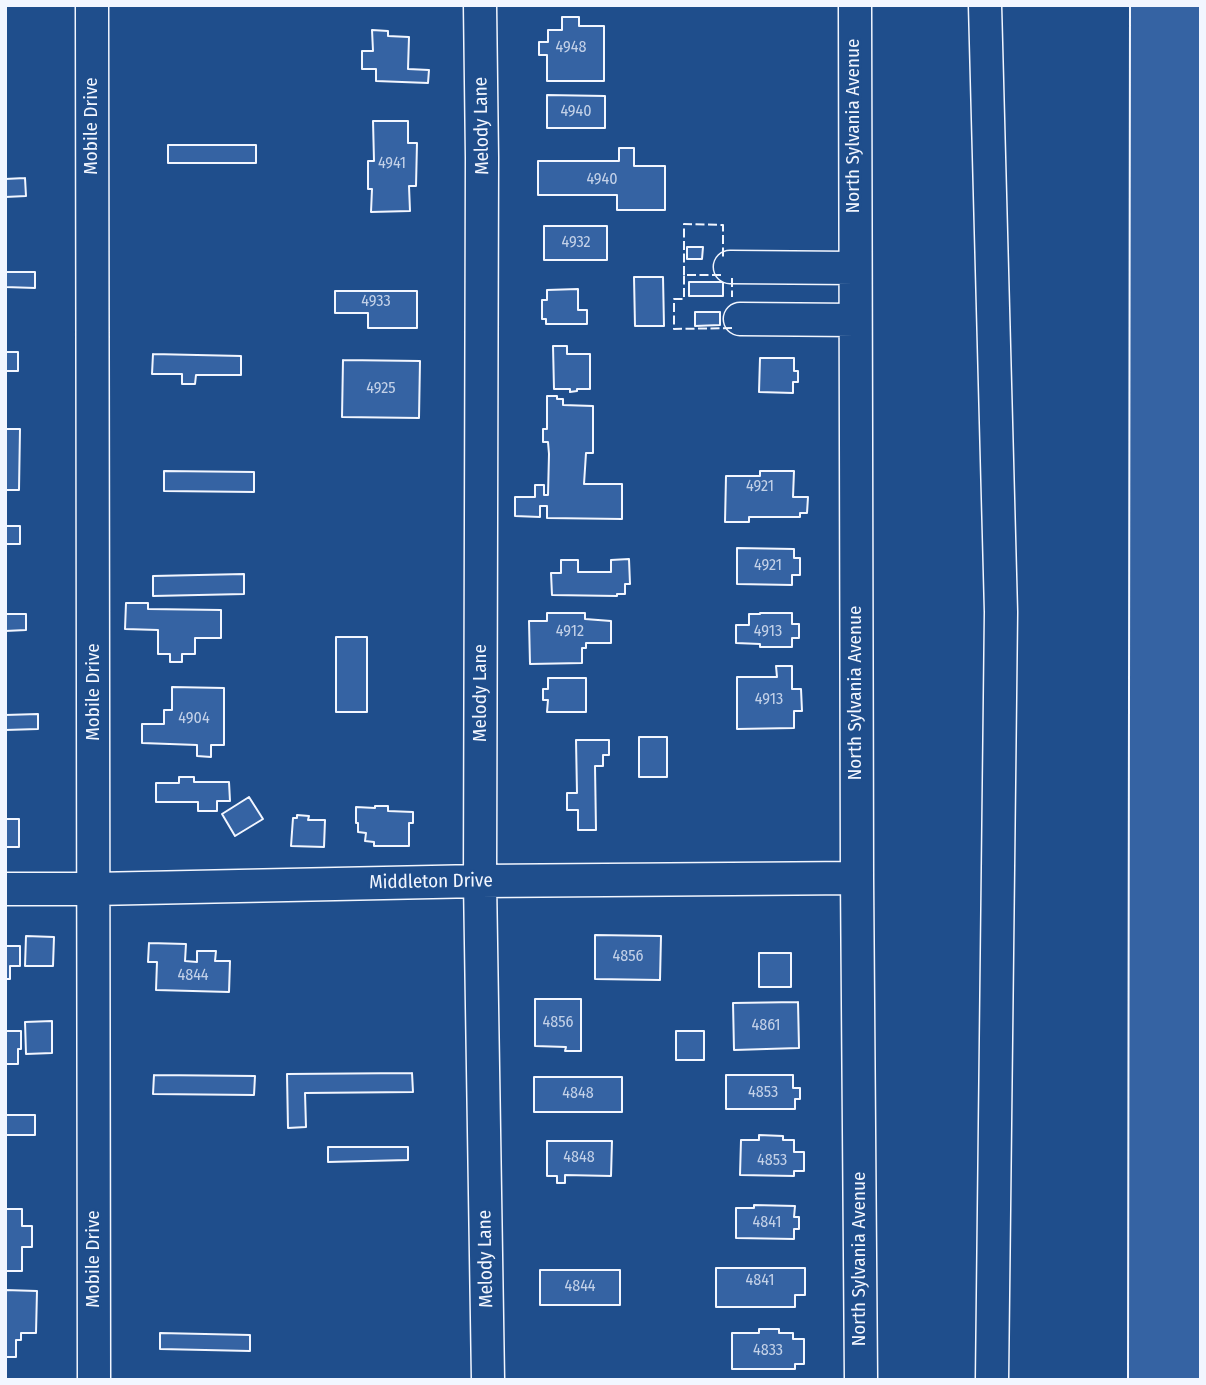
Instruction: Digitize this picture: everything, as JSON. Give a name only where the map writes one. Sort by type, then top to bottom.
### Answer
[{"type":"street","name":"Mobile Drive","points":[[92,5],[94,1380]]},
{"type":"street","name":"Melody Lane","points":[[480,5],[480,881],[488,1380]]},
{"type":"street","name":"North Sylvania Avenue","points":[[855,5],[854,268],[861,1380]]},
{"type":"street","points":[[985,5],[1001,612],[992,1380]]},
{"type":"street","points":[[730,267],[854,268]]},
{"type":"street","points":[[740,319],[855,320]]},
{"type":"street","name":"Middleton Drive","points":[[5,889],[857,878]]},
{"type":"building","points":[[1130,5],[1201,5],[1201,1380],[1128,1380]]},
{"type":"building","points":[[562,17],[579,17],[579,26],[604,26],[604,81],[547,81],[547,55],[539,55],[539,42],[548,42],[548,30],[562,30]]},
{"type":"building","points":[[372,30],[388,31],[388,36],[409,37],[408,69],[429,70],[428,83],[376,81],[376,69],[362,69],[362,51],[373,51]]},
{"type":"building","points":[[547,95],[605,96],[605,128],[547,128]]},
{"type":"building","points":[[373,121],[408,121],[408,143],[417,143],[416,186],[409,186],[410,211],[371,212],[372,189],[368,189],[368,161],[374,161]]},
{"type":"building","points":[[168,145],[256,145],[256,163],[168,163]]},
{"type":"building","points":[[619,148],[634,148],[634,166],[665,166],[665,210],[617,210],[617,195],[538,195],[538,161],[619,161]]},
{"type":"building","points":[[25,178],[26,196],[5,197],[5,179]]},
{"type":"building","points":[[544,226],[607,226],[607,260],[544,260]]},
{"type":"building","points":[[687,247],[703,247],[702,259],[687,259]]},
{"type":"building","points":[[5,272],[35,272],[35,288],[5,287]]},
{"type":"building","points":[[634,277],[663,277],[664,326],[635,326]]},
{"type":"building","points":[[689,282],[723,282],[723,296],[689,296]]},
{"type":"building","points":[[578,289],[578,310],[587,310],[587,324],[546,324],[546,319],[542,319],[542,300],[547,300],[547,290]]},
{"type":"building","points":[[335,291],[417,291],[417,328],[368,328],[368,313],[335,313]]},
{"type":"building","points":[[695,312],[720,312],[720,325],[695,326]]},
{"type":"building","points":[[553,346],[567,346],[567,354],[590,354],[590,389],[570,392],[570,389],[554,389]]},
{"type":"building","points":[[5,352],[18,352],[18,371],[5,371]]},
{"type":"building","points":[[153,354],[241,356],[241,375],[196,375],[195,384],[182,384],[182,374],[152,374]]},
{"type":"building","points":[[760,358],[794,358],[794,371],[798,371],[798,382],[793,382],[793,393],[759,392]]},
{"type":"building","points":[[343,360],[420,361],[419,418],[342,417]]},
{"type":"building","points":[[547,396],[563,399],[563,405],[593,406],[593,453],[586,453],[584,484],[622,484],[622,519],[547,518],[547,506],[540,506],[540,517],[515,516],[515,497],[535,497],[535,485],[544,485],[544,495],[548,495],[548,442],[543,442],[543,429],[547,429]]},
{"type":"building","points":[[5,429],[20,429],[19,490],[5,490]]},
{"type":"building","points":[[164,471],[254,472],[254,492],[164,491]]},
{"type":"building","points":[[760,471],[794,471],[793,497],[808,497],[807,513],[800,513],[800,517],[749,517],[749,522],[725,522],[726,476],[760,476]]},
{"type":"building","points":[[5,526],[20,526],[20,544],[5,544]]},
{"type":"building","points":[[737,548],[794,549],[794,558],[800,558],[800,575],[792,575],[792,585],[737,584]]},
{"type":"building","points":[[629,559],[630,584],[625,584],[625,594],[552,595],[551,573],[561,573],[561,560],[578,560],[578,572],[611,572],[611,560]]},
{"type":"building","points":[[244,574],[244,594],[153,596],[153,576]]},
{"type":"building","points":[[126,603],[148,603],[148,609],[221,610],[221,638],[195,638],[195,654],[182,654],[182,662],[170,662],[170,654],[158,654],[158,630],[125,629]]},
{"type":"building","points":[[547,613],[585,613],[585,619],[611,621],[611,643],[586,643],[586,648],[582,648],[582,663],[530,664],[529,621],[547,621]]},
{"type":"building","points":[[792,613],[792,624],[799,624],[799,638],[792,638],[792,647],[760,647],[760,644],[736,643],[736,625],[749,625],[749,614]]},
{"type":"building","points":[[5,614],[26,614],[26,630],[5,631]]},
{"type":"building","points":[[336,637],[367,637],[367,712],[336,712]]},
{"type":"building","points":[[776,666],[792,666],[792,689],[801,689],[802,711],[794,711],[794,728],[737,729],[737,677],[777,677]]},
{"type":"building","points":[[548,678],[586,678],[586,712],[547,712],[548,700],[543,700],[543,689],[548,689]]},
{"type":"building","points":[[172,687],[224,688],[224,745],[211,745],[211,757],[197,756],[197,745],[142,743],[142,724],[164,724],[164,710],[172,710]]},
{"type":"building","points":[[38,714],[38,729],[5,730],[5,715]]},
{"type":"building","points":[[639,737],[667,737],[667,777],[639,777]]},
{"type":"building","points":[[576,740],[609,740],[609,755],[603,755],[603,766],[595,766],[596,830],[578,830],[578,810],[567,810],[567,793],[577,793]]},
{"type":"building","points":[[179,777],[194,777],[194,782],[229,782],[230,801],[217,801],[217,811],[198,811],[198,802],[156,802],[156,783],[179,783]]},
{"type":"building","points":[[249,797],[263,819],[235,836],[222,814]]},
{"type":"building","points":[[388,806],[388,811],[413,812],[413,823],[409,823],[409,846],[374,846],[374,842],[365,841],[366,833],[358,832],[356,807]]},
{"type":"building","points":[[297,815],[309,816],[308,820],[325,820],[324,847],[291,846],[293,818],[297,818]]},
{"type":"building","points":[[5,819],[19,819],[19,847],[5,847]]},
{"type":"building","points":[[595,935],[661,936],[660,980],[595,979]]},
{"type":"building","points":[[26,936],[54,937],[53,966],[25,966]]},
{"type":"building","points":[[149,943],[186,944],[185,961],[197,962],[197,951],[216,951],[215,961],[230,961],[229,992],[156,990],[157,962],[148,962]]},
{"type":"building","points":[[5,946],[20,946],[20,966],[10,966],[10,979],[5,979]]},
{"type":"building","points":[[759,953],[791,953],[791,987],[759,987]]},
{"type":"building","points":[[535,999],[581,999],[581,1051],[565,1051],[566,1047],[535,1046]]},
{"type":"building","points":[[798,1002],[799,1048],[734,1050],[733,1003]]},
{"type":"building","points":[[52,1021],[52,1053],[26,1054],[25,1022]]},
{"type":"building","points":[[5,1031],[21,1031],[18,1064],[5,1064]]},
{"type":"building","points":[[676,1031],[704,1031],[704,1060],[676,1060]]},
{"type":"building","points":[[412,1073],[413,1092],[305,1093],[306,1127],[288,1128],[287,1074]]},
{"type":"building","points":[[154,1075],[255,1076],[254,1095],[153,1094]]},
{"type":"building","points":[[726,1075],[793,1075],[793,1088],[800,1088],[800,1099],[795,1099],[795,1109],[726,1109]]},
{"type":"building","points":[[534,1077],[622,1077],[622,1112],[534,1112]]},
{"type":"building","points":[[5,1115],[35,1115],[35,1135],[5,1135]]},
{"type":"building","points":[[759,1135],[783,1136],[783,1140],[794,1140],[794,1152],[804,1152],[804,1171],[794,1171],[794,1176],[740,1175],[741,1140],[759,1140]]},
{"type":"building","points":[[547,1141],[612,1141],[611,1176],[565,1175],[565,1183],[557,1183],[557,1176],[547,1176]]},
{"type":"building","points":[[328,1147],[408,1147],[408,1160],[328,1162]]},
{"type":"building","points":[[754,1205],[795,1206],[794,1217],[799,1217],[799,1229],[794,1229],[794,1239],[736,1238],[736,1208],[754,1208]]},
{"type":"building","points":[[5,1209],[22,1209],[22,1226],[32,1226],[32,1247],[22,1247],[22,1271],[5,1271]]},
{"type":"building","points":[[716,1268],[805,1268],[805,1295],[795,1295],[795,1307],[716,1307]]},
{"type":"building","points":[[540,1270],[620,1270],[620,1305],[540,1305]]},
{"type":"building","points":[[5,1290],[37,1291],[36,1333],[21,1333],[21,1340],[16,1340],[16,1357],[5,1357]]},
{"type":"building","points":[[759,1329],[779,1329],[779,1333],[793,1333],[793,1339],[804,1339],[804,1364],[795,1364],[795,1369],[732,1369],[732,1333],[759,1333]]},
{"type":"building","points":[[160,1333],[250,1335],[250,1351],[160,1349]]},
{"type":"fence","points":[[684,275],[684,224],[723,225],[723,257]]},
{"type":"fence","points":[[721,275],[684,275],[684,299],[674,299],[674,329],[733,328]]},
{"type":"fence","points":[[732,278],[732,297]]}]
